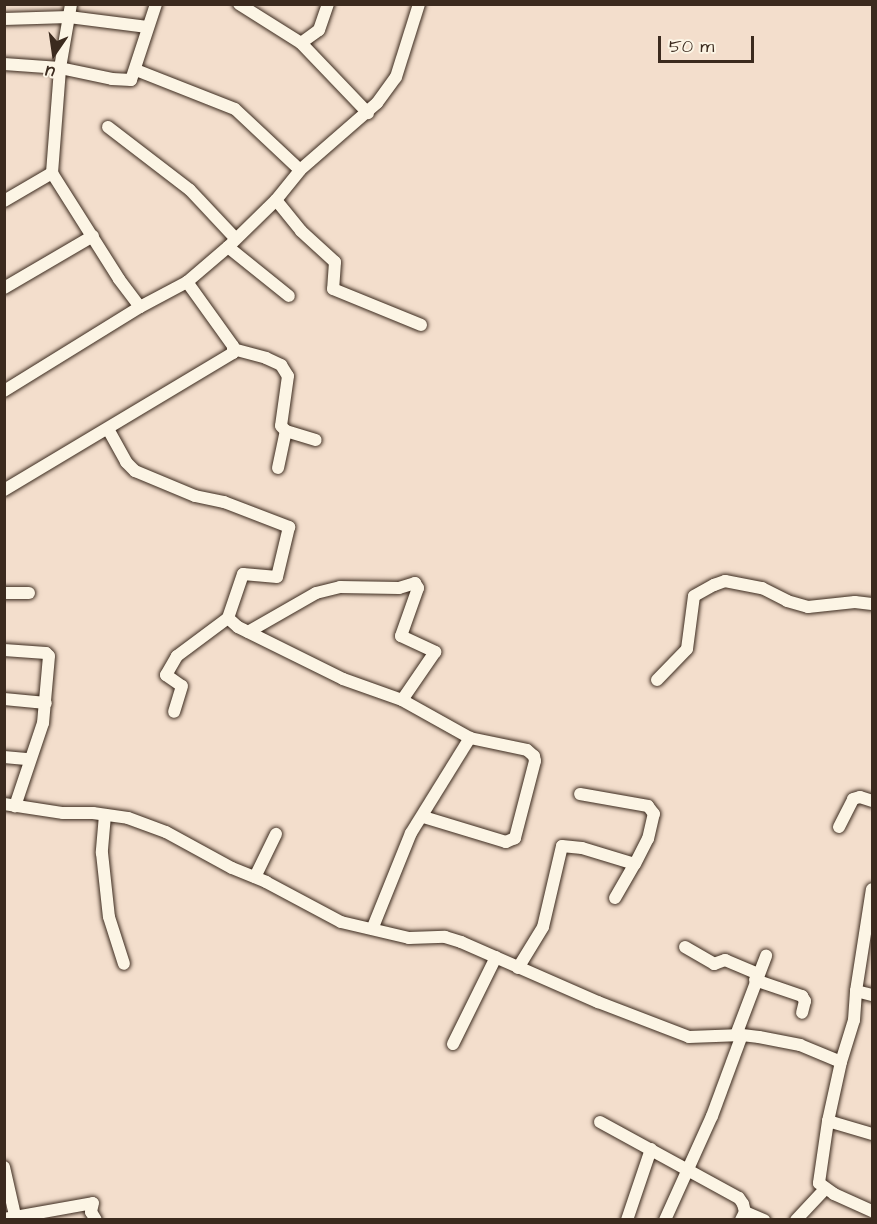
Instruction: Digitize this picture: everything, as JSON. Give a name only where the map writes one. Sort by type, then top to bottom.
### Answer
[{"type":"street","points":[[4,64],[60,68],[123,81],[131,80],[156,4]]},
{"type":"street","points":[[239,4],[301,43],[368,113]]},
{"type":"street","points":[[301,43],[319,30],[328,4]]},
{"type":"street","points":[[4,391],[140,307],[186,282],[232,243],[276,200],[300,170],[368,113],[396,77],[419,4]]},
{"type":"street","points":[[4,19],[70,11],[147,27]]},
{"type":"street","points":[[70,11],[60,68],[51,152],[52,173],[119,279],[140,307]]},
{"type":"street","points":[[136,70],[235,109],[300,170]]},
{"type":"street","points":[[108,127],[190,190],[232,243],[289,296]]},
{"type":"street","points":[[8,196],[52,173]]},
{"type":"street","points":[[276,200],[301,231],[334,262],[333,289],[421,325]]},
{"type":"street","points":[[4,288],[93,236]]},
{"type":"street","points":[[186,282],[233,349],[266,358],[281,365],[288,376],[281,426],[286,431],[316,440]]},
{"type":"street","points":[[4,490],[229,358],[233,349]]},
{"type":"street","points":[[108,429],[126,462],[135,471],[195,496],[224,502],[289,527],[277,578],[243,574],[228,618],[177,656],[166,673],[182,686],[174,712]]},
{"type":"street","points":[[278,468],[286,431]]},
{"type":"street","points":[[657,680],[687,649],[694,596],[725,581],[762,588],[787,601],[808,607],[855,602],[873,604]]},
{"type":"street","points":[[248,632],[316,593],[339,587],[399,588],[414,583],[418,588],[401,636],[435,652],[402,700]]},
{"type":"street","points":[[4,593],[29,593]]},
{"type":"street","points":[[228,618],[248,632],[343,679],[402,700],[470,738],[527,750],[534,756],[536,761],[515,838],[506,842],[423,817]]},
{"type":"street","points":[[4,650],[49,656],[43,723],[10,805],[63,813],[128,818],[166,832],[232,868],[255,877],[341,922],[373,927],[410,938],[445,937],[656,1026],[689,1037],[739,1035],[800,1045],[842,1062]]},
{"type":"street","points":[[4,699],[46,703]]},
{"type":"street","points":[[373,927],[411,833],[470,738]]},
{"type":"street","points":[[4,757],[29,759]]},
{"type":"street","points":[[580,794],[648,806],[653,810],[653,822],[648,839],[615,898]]},
{"type":"street","points":[[839,827],[853,799],[860,797],[873,801]]},
{"type":"street","points":[[105,815],[102,853],[109,917],[124,964]]},
{"type":"street","points":[[255,877],[276,834]]},
{"type":"street","points":[[518,968],[543,927],[562,846],[582,848],[635,864]]},
{"type":"street","points":[[873,889],[870,918],[856,991],[854,1020],[828,1121],[819,1183],[825,1189],[873,1211]]},
{"type":"street","points":[[685,947],[712,964],[724,960],[756,977],[802,996],[805,1001],[802,1013]]},
{"type":"street","points":[[664,1220],[727,1081],[756,977],[766,956]]},
{"type":"street","points":[[453,1044],[496,957]]},
{"type":"street","points":[[856,991],[873,995]]},
{"type":"street","points":[[828,1121],[873,1134]]},
{"type":"street","points":[[600,1122],[739,1198],[743,1204],[743,1216],[764,1220]]},
{"type":"street","points":[[627,1220],[651,1149]]},
{"type":"street","points":[[4,1167],[12,1219],[93,1203],[91,1212],[96,1220]]},
{"type":"street","points":[[796,1220],[825,1189]]}]
